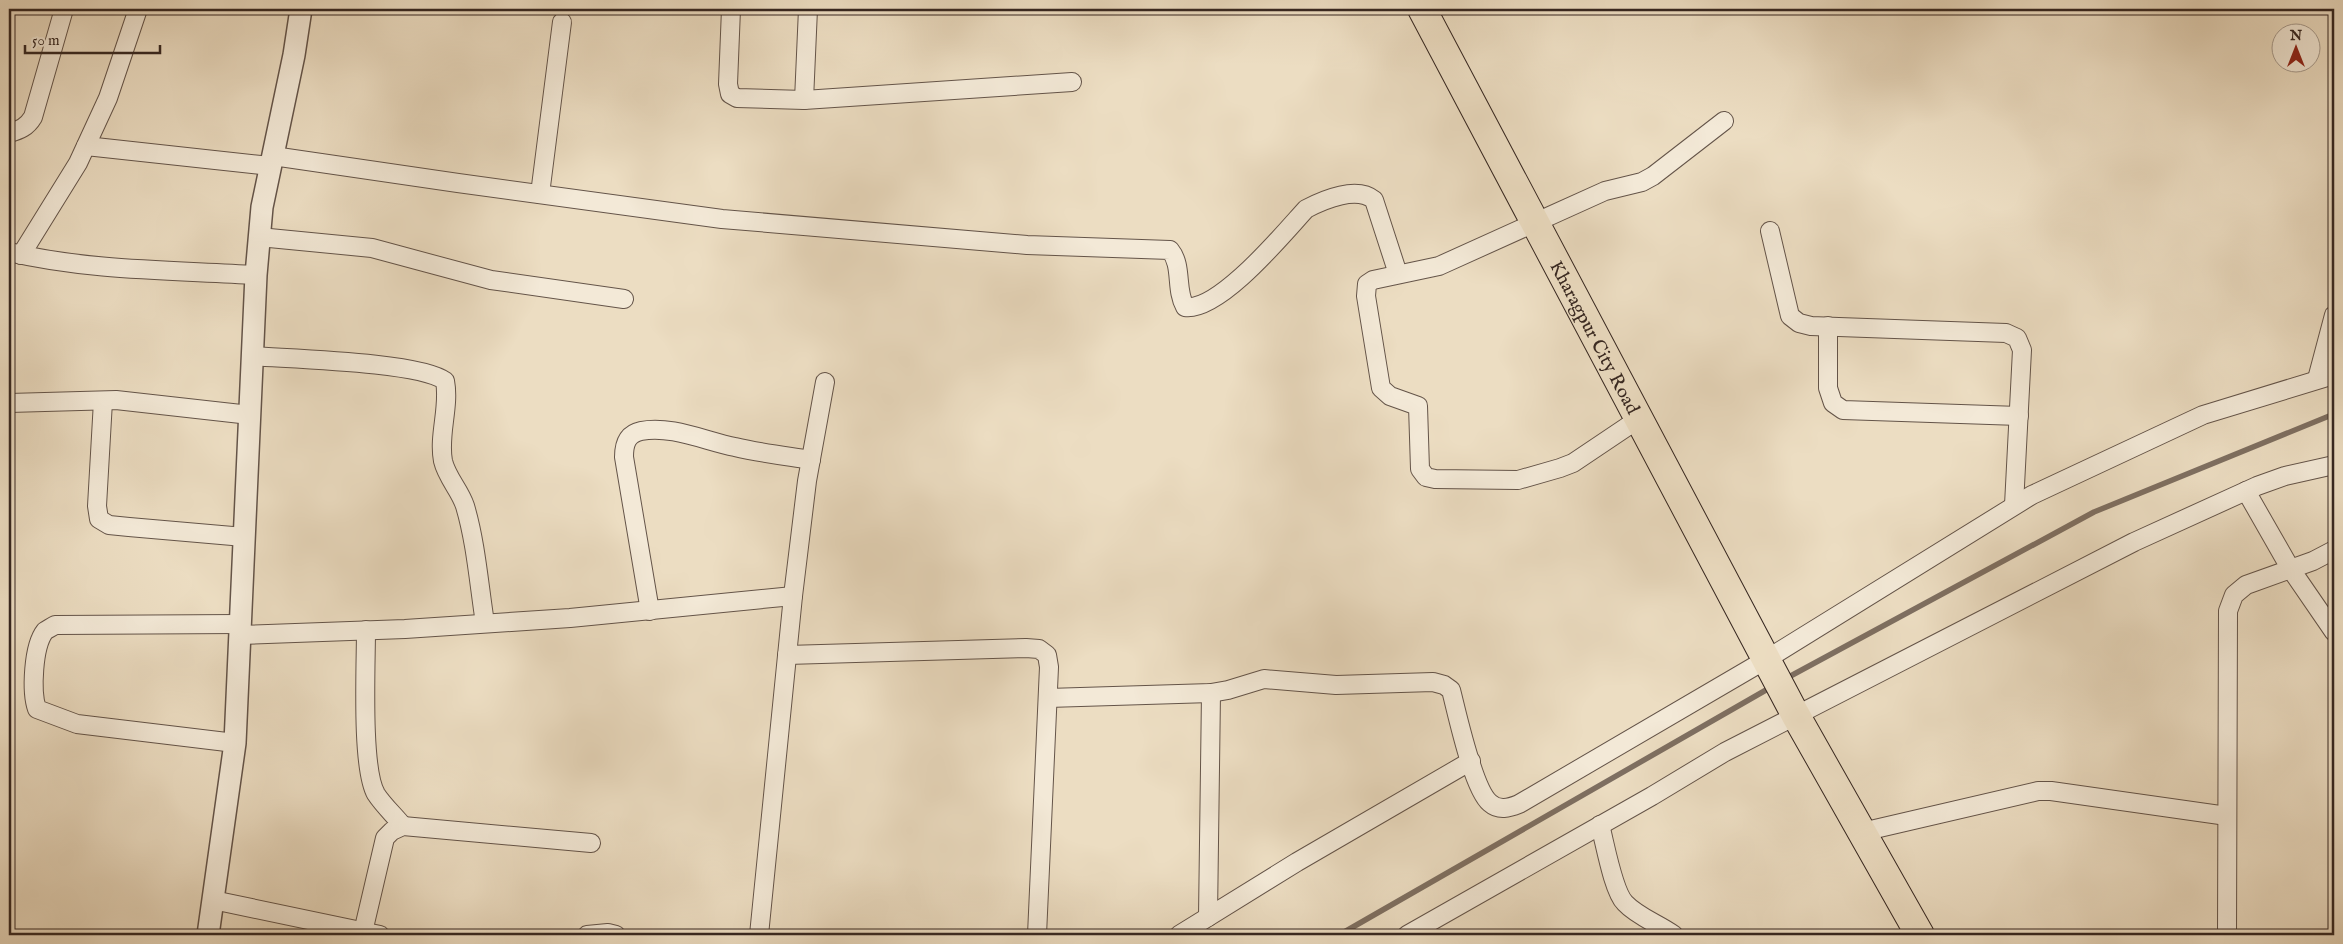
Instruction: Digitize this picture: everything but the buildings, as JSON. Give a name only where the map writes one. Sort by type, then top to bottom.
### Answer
[{"type":"main road","name":"Kharagpur City Road","points":[[1422,9],[1791,704],[1920,935]]},
{"type":"street","points":[[9,133],[24,127],[33,117],[64,9]]},
{"type":"street","points":[[138,9],[108,98],[78,163],[15,254],[122,268],[256,275]]},
{"type":"street","points":[[208,935],[235,743],[256,275],[262,206],[294,55],[301,9]]},
{"type":"street","points":[[731,9],[728,68],[730,94],[746,99],[804,100],[1072,82]]},
{"type":"street","points":[[804,100],[808,9]]},
{"type":"street","points":[[540,194],[562,22]]},
{"type":"street","points":[[1640,418],[1573,463],[1518,480],[1435,479],[1426,477],[1420,469],[1418,406],[1390,396],[1381,388],[1366,296],[1367,284],[1372,280],[1444,264],[1605,191],[1642,182],[1653,176],[1724,121]]},
{"type":"street","points":[[86,146],[271,161],[722,218],[1027,246],[1170,250],[1176,257],[1182,300],[1185,307],[1194,308],[1232,286],[1306,209],[1317,203],[1356,193],[1366,194],[1374,200],[1398,274]]},
{"type":"street","points":[[1770,231],[1790,316],[1798,323],[1828,326],[2006,333],[2018,338],[2022,350],[2014,505]]},
{"type":"street","points":[[259,237],[372,248],[491,280],[624,299]]},
{"type":"street","points":[[2317,379],[2334,315]]},
{"type":"street","points":[[1828,326],[1828,388],[1833,403],[1844,410],[2018,416]]},
{"type":"street","points":[[252,356],[385,366],[437,375],[445,381],[447,390],[442,440],[443,462],[448,477],[464,504],[469,523],[485,623]]},
{"type":"street","points":[[1048,698],[1211,693],[1264,679],[1336,684],[1433,682],[1444,684],[1451,690],[1471,761],[1484,796],[1491,804],[1499,808],[1514,806],[1769,662],[2014,505],[2203,414],[2334,375]]},
{"type":"street","points":[[759,935],[793,596],[811,460],[825,382]]},
{"type":"street","points":[[9,403],[116,400],[250,415]]},
{"type":"street","points":[[103,401],[96,506],[99,518],[109,524],[129,527],[244,537]]},
{"type":"street","points":[[650,610],[624,457],[624,445],[629,436],[640,431],[668,431],[736,448],[811,460]]},
{"type":"street","points":[[1407,935],[1725,752],[1791,704],[2246,491],[2285,476],[2334,465]]},
{"type":"street","points":[[2246,491],[2290,568],[2334,632]]},
{"type":"street","points":[[2227,935],[2228,611],[2234,595],[2246,585],[2313,561],[2334,550]]},
{"type":"street","points":[[235,743],[77,724],[37,708],[33,686],[40,643],[46,631],[55,625],[240,630],[366,630],[650,610],[793,596]]},
{"type":"street","points":[[366,630],[367,756],[371,779],[376,793],[403,826]]},
{"type":"street","points":[[787,656],[994,648],[1039,650],[1046,655],[1049,668],[1037,935]]},
{"type":"street","points":[[1208,917],[1211,693]]},
{"type":"street","points":[[1179,935],[1297,862],[1471,761]]},
{"type":"street","points":[[1862,832],[2038,791],[2051,791],[2227,816]]},
{"type":"street","points":[[1600,825],[1618,890],[1624,902],[1633,910],[1674,935]]},
{"type":"street","points":[[213,900],[371,933],[385,838],[392,830],[403,826],[591,842]]},
{"type":"street","points":[[587,935],[608,933],[616,935]]},
{"type":"waterway","points":[[1785,679],[2094,512],[2334,414]]},
{"type":"waterway","points":[[1339,935],[1773,686]]}]
